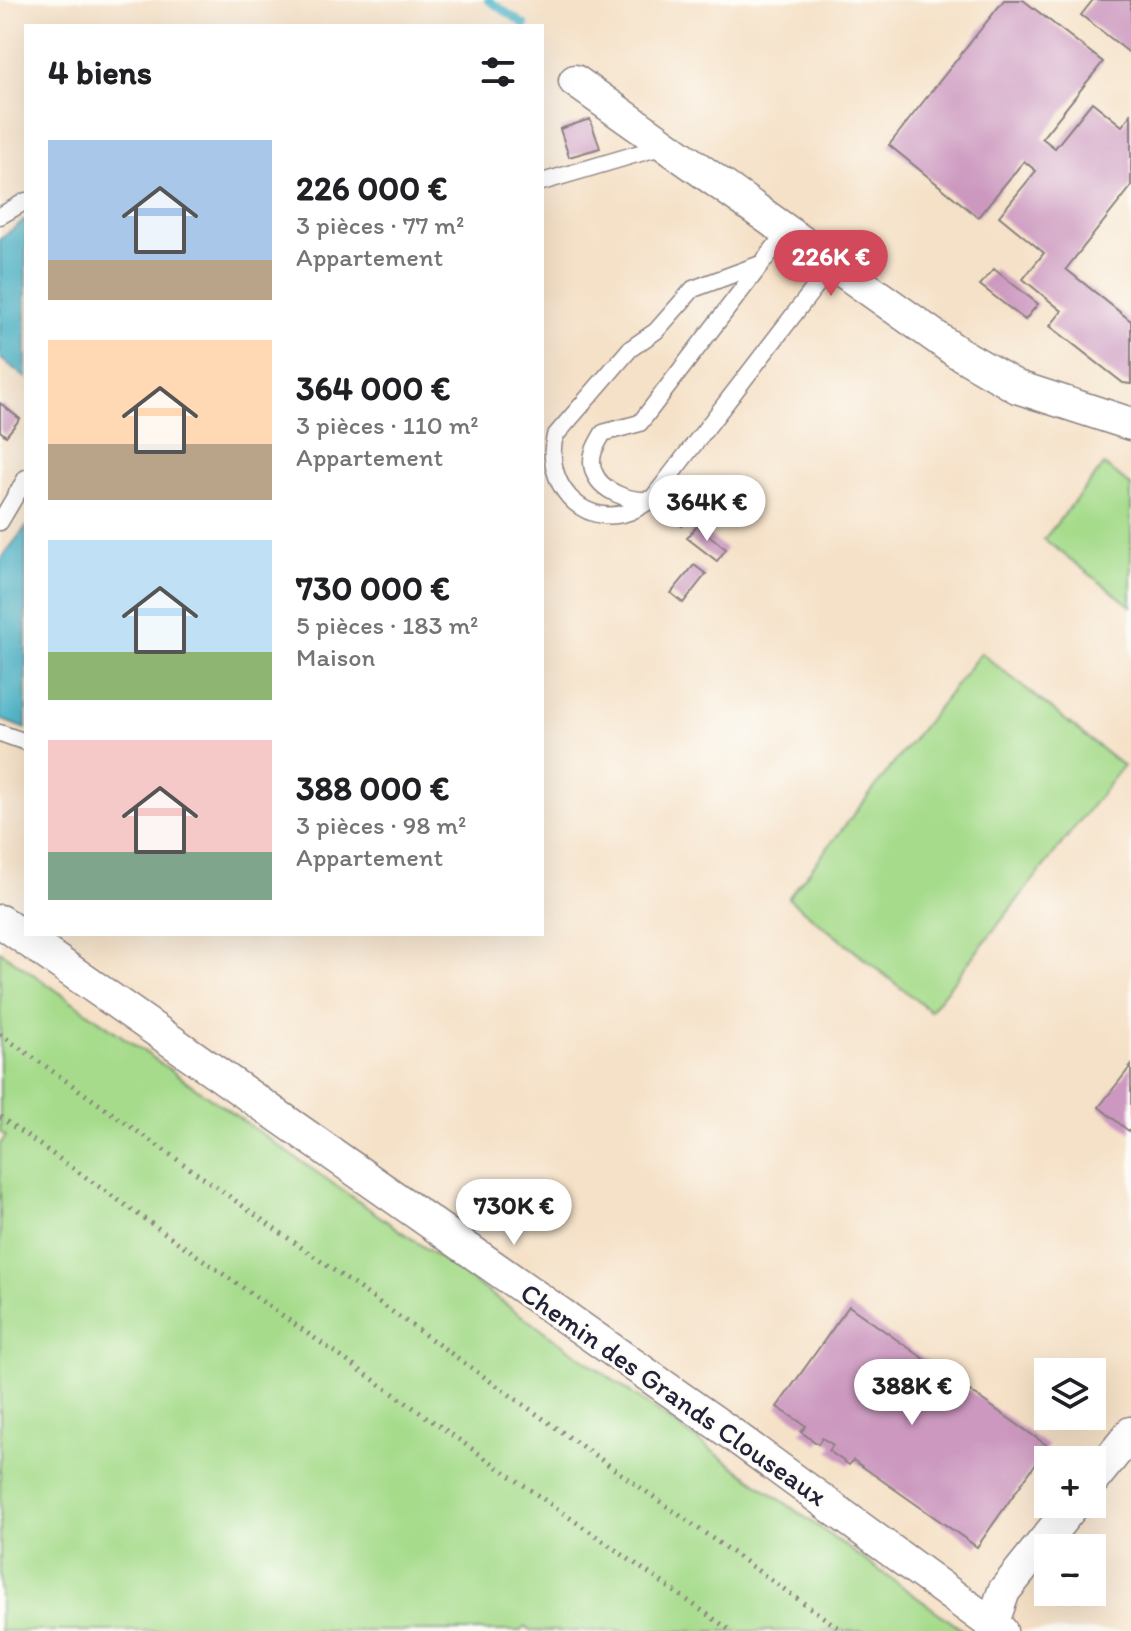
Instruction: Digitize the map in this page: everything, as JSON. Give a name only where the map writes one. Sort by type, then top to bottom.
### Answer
[{"type":"street","points":[[575,81],[957,352],[1017,387],[1131,424]]},
{"type":"street","name":"Chemin des Grands Clouseaux","points":[[0,921],[722,1427],[997,1627]]},
{"type":"street","points":[[1106,1464],[1131,1433]]},
{"type":"street","points":[[997,1627],[1004,1591],[1063,1518]]},
{"type":"lane","points":[[544,181],[664,146]]},
{"type":"lane","points":[[0,216],[24,202]]},
{"type":"lane","points":[[652,499],[622,497],[609,489],[593,469],[593,451],[603,433],[640,423],[786,232]]},
{"type":"lane","points":[[759,264],[693,289],[656,331],[630,349],[555,436],[550,454],[555,478],[568,499],[587,511],[613,515],[629,513],[652,499],[832,265]]},
{"type":"lane","points":[[0,522],[24,481]]},
{"type":"lane","points":[[0,733],[24,741]]},
{"type":"path","points":[[0,1034],[843,1631]]},
{"type":"path","points":[[0,1117],[731,1631]]},
{"type":"green space","points":[[1104,465],[1131,486],[1131,606],[1044,539]]},
{"type":"green space","points":[[981,653],[1123,766],[930,1011],[788,898]]},
{"type":"green space","points":[[0,951],[581,1357],[964,1631],[530,1631],[525,1627],[521,1631],[0,1631],[0,1144],[6,1136],[0,1132]]},
{"type":"water","points":[[24,221],[24,376],[0,358],[0,239]]},
{"type":"water","points":[[24,530],[24,728],[0,719],[0,560]]},
{"type":"building","points":[[1004,0],[1023,0],[1103,62],[1042,138],[1055,148],[1092,102],[1122,126],[1131,114],[1131,187],[1066,269],[1131,321],[1131,384],[1123,383],[1050,326],[1062,311],[1023,279],[1044,253],[999,216],[1036,171],[1024,161],[978,217],[889,145]]},
{"type":"building","points":[[1093,0],[1131,0],[1131,54],[1081,15]]},
{"type":"building","points":[[590,119],[600,148],[569,157],[560,129]]},
{"type":"building","points":[[994,269],[1038,304],[1025,320],[980,285]]},
{"type":"building","points":[[0,403],[20,419],[6,436],[0,431]]},
{"type":"building","points":[[665,501],[688,518],[682,526],[660,507]]},
{"type":"building","points":[[697,526],[726,549],[717,561],[687,538]]},
{"type":"building","points":[[694,565],[706,574],[683,603],[671,593]]},
{"type":"building","points":[[1131,1066],[1131,1133],[1099,1107]]},
{"type":"building","points":[[849,1306],[1048,1446],[1034,1446],[1034,1466],[977,1547],[853,1460],[849,1465],[829,1451],[833,1445],[822,1438],[818,1444],[801,1432],[806,1426],[777,1407]]},
{"type":"waterway","points":[[488,0],[524,24]]}]
